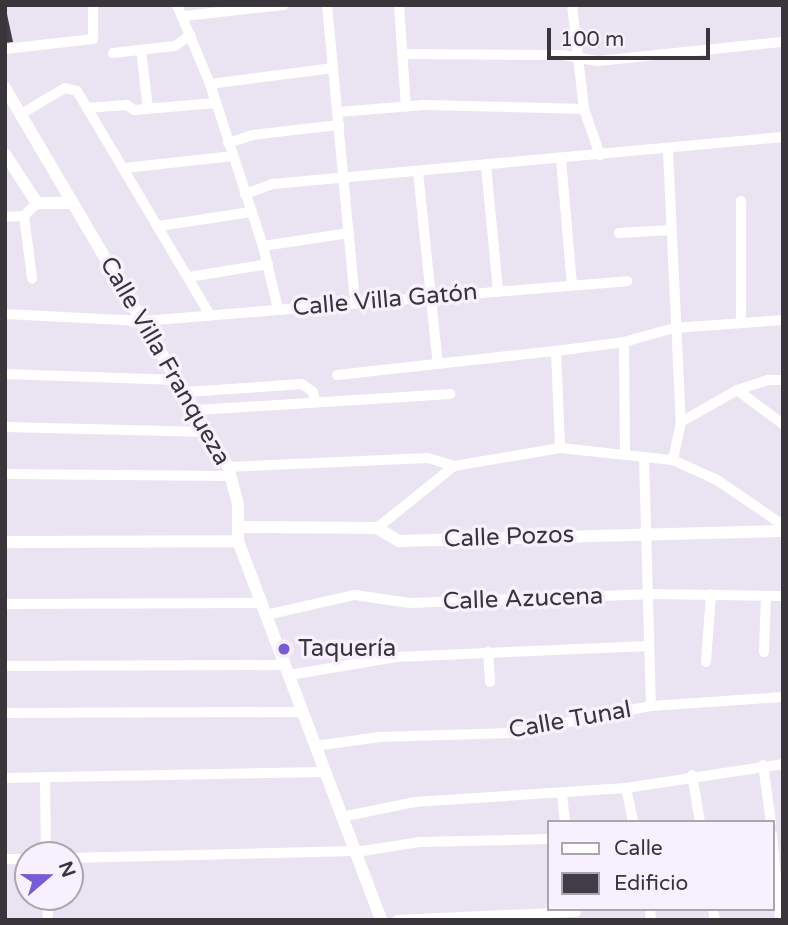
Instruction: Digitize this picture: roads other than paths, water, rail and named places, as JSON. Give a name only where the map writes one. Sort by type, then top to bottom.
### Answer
[{"type":"street","points":[[5,49],[93,39],[93,5]]},
{"type":"street","points":[[177,5],[211,84],[263,246],[278,309]]},
{"type":"street","points":[[184,16],[245,6],[283,5]]},
{"type":"street","points":[[327,5],[355,302]]},
{"type":"street","points":[[399,5],[405,54],[406,107]]},
{"type":"street","points":[[572,5],[575,57],[584,109],[600,155]]},
{"type":"street","points":[[113,53],[175,46],[191,35]]},
{"type":"street","points":[[405,54],[575,57],[598,61],[783,42]]},
{"type":"street","points":[[141,50],[148,109]]},
{"type":"street","points":[[211,84],[333,68]]},
{"type":"street","name":"Calle Villa Franqueza","points":[[5,88],[71,203],[211,432],[229,471],[240,527],[238,541],[352,850],[381,920]]},
{"type":"street","points":[[21,114],[71,88],[88,108],[125,168],[210,315]]},
{"type":"street","points":[[88,108],[127,105],[134,110],[216,103]]},
{"type":"street","points":[[338,111],[406,107],[584,109]]},
{"type":"street","points":[[228,143],[252,135],[339,125]]},
{"type":"street","points":[[245,194],[273,184],[668,151],[783,137]]},
{"type":"street","points":[[668,151],[674,328],[681,422],[673,460]]},
{"type":"street","points":[[5,154],[37,203]]},
{"type":"street","points":[[125,168],[233,156]]},
{"type":"street","points":[[561,159],[572,285]]},
{"type":"street","points":[[486,166],[498,291]]},
{"type":"street","points":[[418,172],[428,298],[438,363]]},
{"type":"street","points":[[741,201],[741,322]]},
{"type":"street","points":[[5,218],[24,216],[37,203],[71,203]]},
{"type":"street","points":[[159,226],[251,212]]},
{"type":"street","points":[[24,216],[32,278]]},
{"type":"street","points":[[618,233],[671,230]]},
{"type":"street","points":[[263,246],[349,233]]},
{"type":"street","points":[[189,277],[268,264]]},
{"type":"street","name":"Calle Villa Gatón","points":[[5,314],[143,321],[627,281]]},
{"type":"street","points":[[337,375],[624,342],[674,328],[783,320]]},
{"type":"street","points":[[624,342],[625,454]]},
{"type":"street","points":[[556,351],[560,448]]},
{"type":"street","points":[[5,374],[179,380]]},
{"type":"street","points":[[681,422],[737,390],[768,380],[783,380]]},
{"type":"street","points":[[186,392],[302,384],[313,392],[315,402]]},
{"type":"street","points":[[737,390],[783,424]]},
{"type":"street","points":[[197,410],[450,394]]},
{"type":"street","points":[[5,427],[211,432]]},
{"type":"street","points":[[5,474],[229,471],[428,458],[454,466],[560,448],[673,460],[717,480],[783,525]]},
{"type":"street","points":[[644,457],[651,706]]},
{"type":"street","points":[[377,528],[454,466]]},
{"type":"street","name":"Calle Pozos","points":[[240,527],[377,528],[399,541],[644,531],[783,531]]},
{"type":"street","points":[[5,542],[238,541]]},
{"type":"street","name":"Calle Azucena","points":[[5,604],[264,609],[355,595],[409,603],[649,594],[783,596]]},
{"type":"street","points":[[706,662],[711,594]]},
{"type":"street","points":[[764,652],[766,596]]},
{"type":"street","points":[[5,666],[287,670],[396,657],[649,646]]},
{"type":"street","points":[[488,652],[490,682]]},
{"type":"street","name":"Calle Tunal","points":[[315,746],[379,737],[548,729],[651,706],[783,697]]},
{"type":"street","points":[[5,713],[301,712]]},
{"type":"street","points":[[341,817],[415,802],[626,788],[692,775],[783,764]]},
{"type":"street","points":[[763,765],[771,820]]},
{"type":"street","points":[[5,778],[324,772]]},
{"type":"street","points":[[692,775],[700,820]]},
{"type":"street","points":[[45,778],[46,841]]},
{"type":"street","points":[[626,788],[633,820]]},
{"type":"street","points":[[562,794],[565,820]]},
{"type":"street","points":[[84,858],[352,850],[420,842],[546,839]]},
{"type":"street","points":[[779,854],[780,920]]},
{"type":"street","points":[[397,920],[576,914]]},
{"type":"place","name":"Taquería","points":[[284,649]]}]
